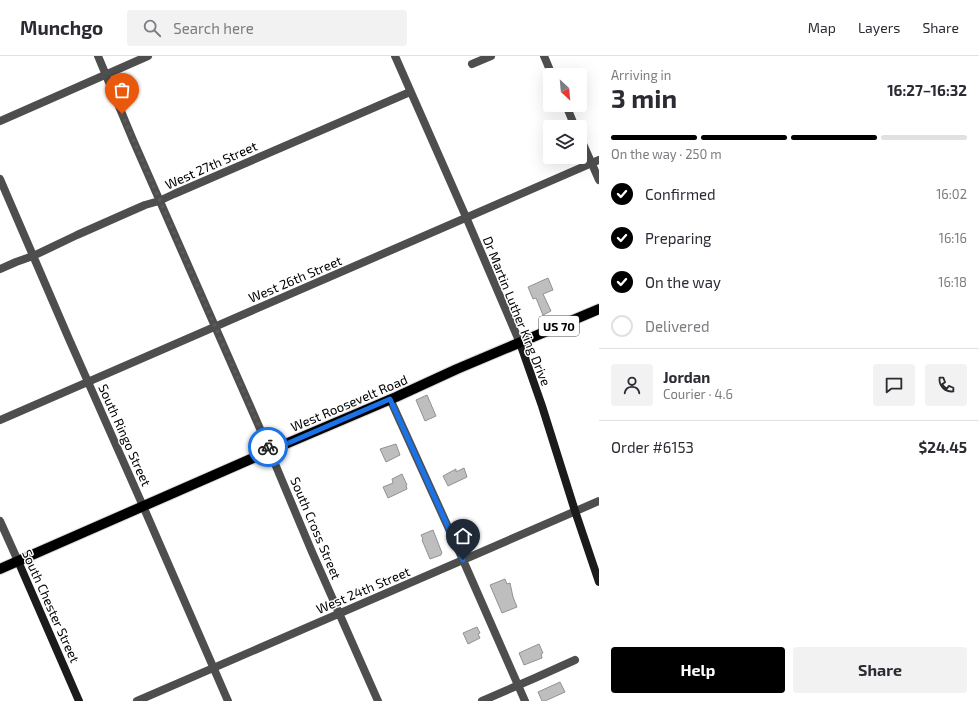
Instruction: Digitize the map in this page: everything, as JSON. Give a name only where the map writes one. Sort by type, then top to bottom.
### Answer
[{"type":"main road","name":"West Roosevelt Road","points":[[0,569],[599,309]]},
{"type":"main road","name":"Dr Martin Luther King Drive","points":[[520,343],[599,582]]},
{"type":"main road","name":"South Chester Street","points":[[18,561],[79,701]]},
{"type":"street","name":"South Cross Street","points":[[98,56],[159,201],[270,451],[312,552],[378,701]]},
{"type":"street","points":[[0,120],[148,56]]},
{"type":"street","name":"Dr Martin Luther King Drive","points":[[395,56],[520,343]]},
{"type":"street","points":[[472,64],[491,56]]},
{"type":"street","points":[[544,56],[549,68]]},
{"type":"street","name":"West 27th Street","points":[[0,269],[33,256],[145,205],[159,201],[410,92]]},
{"type":"street","points":[[587,148],[595,161],[599,180]]},
{"type":"street","name":"West 26th Street","points":[[0,420],[595,161]]},
{"type":"street","name":"South Ringo Street","points":[[0,179],[87,382],[228,701]]},
{"type":"street","points":[[390,399],[525,701]]},
{"type":"street","name":"West 24th Street","points":[[136,701],[599,501]]},
{"type":"street","name":"South Chester Street","points":[[0,521],[18,561]]},
{"type":"street","points":[[482,701],[575,660]]},
{"type":"building","points":[[548,278],[553,290],[543,294],[551,311],[543,315],[536,298],[533,299],[528,287]]},
{"type":"building","points":[[427,395],[436,416],[425,421],[416,400]]},
{"type":"building","points":[[396,444],[400,455],[386,462],[380,449]]},
{"type":"building","points":[[464,468],[467,477],[448,486],[443,476],[456,469],[456,472]]},
{"type":"building","points":[[402,474],[407,485],[407,489],[388,498],[383,487],[393,483],[392,479]]},
{"type":"building","points":[[433,530],[442,553],[441,555],[430,559],[421,535]]},
{"type":"building","points":[[505,579],[507,584],[510,583],[517,607],[502,613],[490,585]]},
{"type":"building","points":[[477,627],[480,633],[478,634],[480,638],[468,644],[463,633]]},
{"type":"building","points":[[539,644],[543,653],[541,654],[542,658],[524,665],[519,653]]},
{"type":"building","points":[[560,682],[565,692],[542,701],[538,692]]},
{"type":"way so far","points":[[122,114],[268,447]]},
{"type":"route","points":[[268,447],[270,451],[390,399],[463,560]]}]
